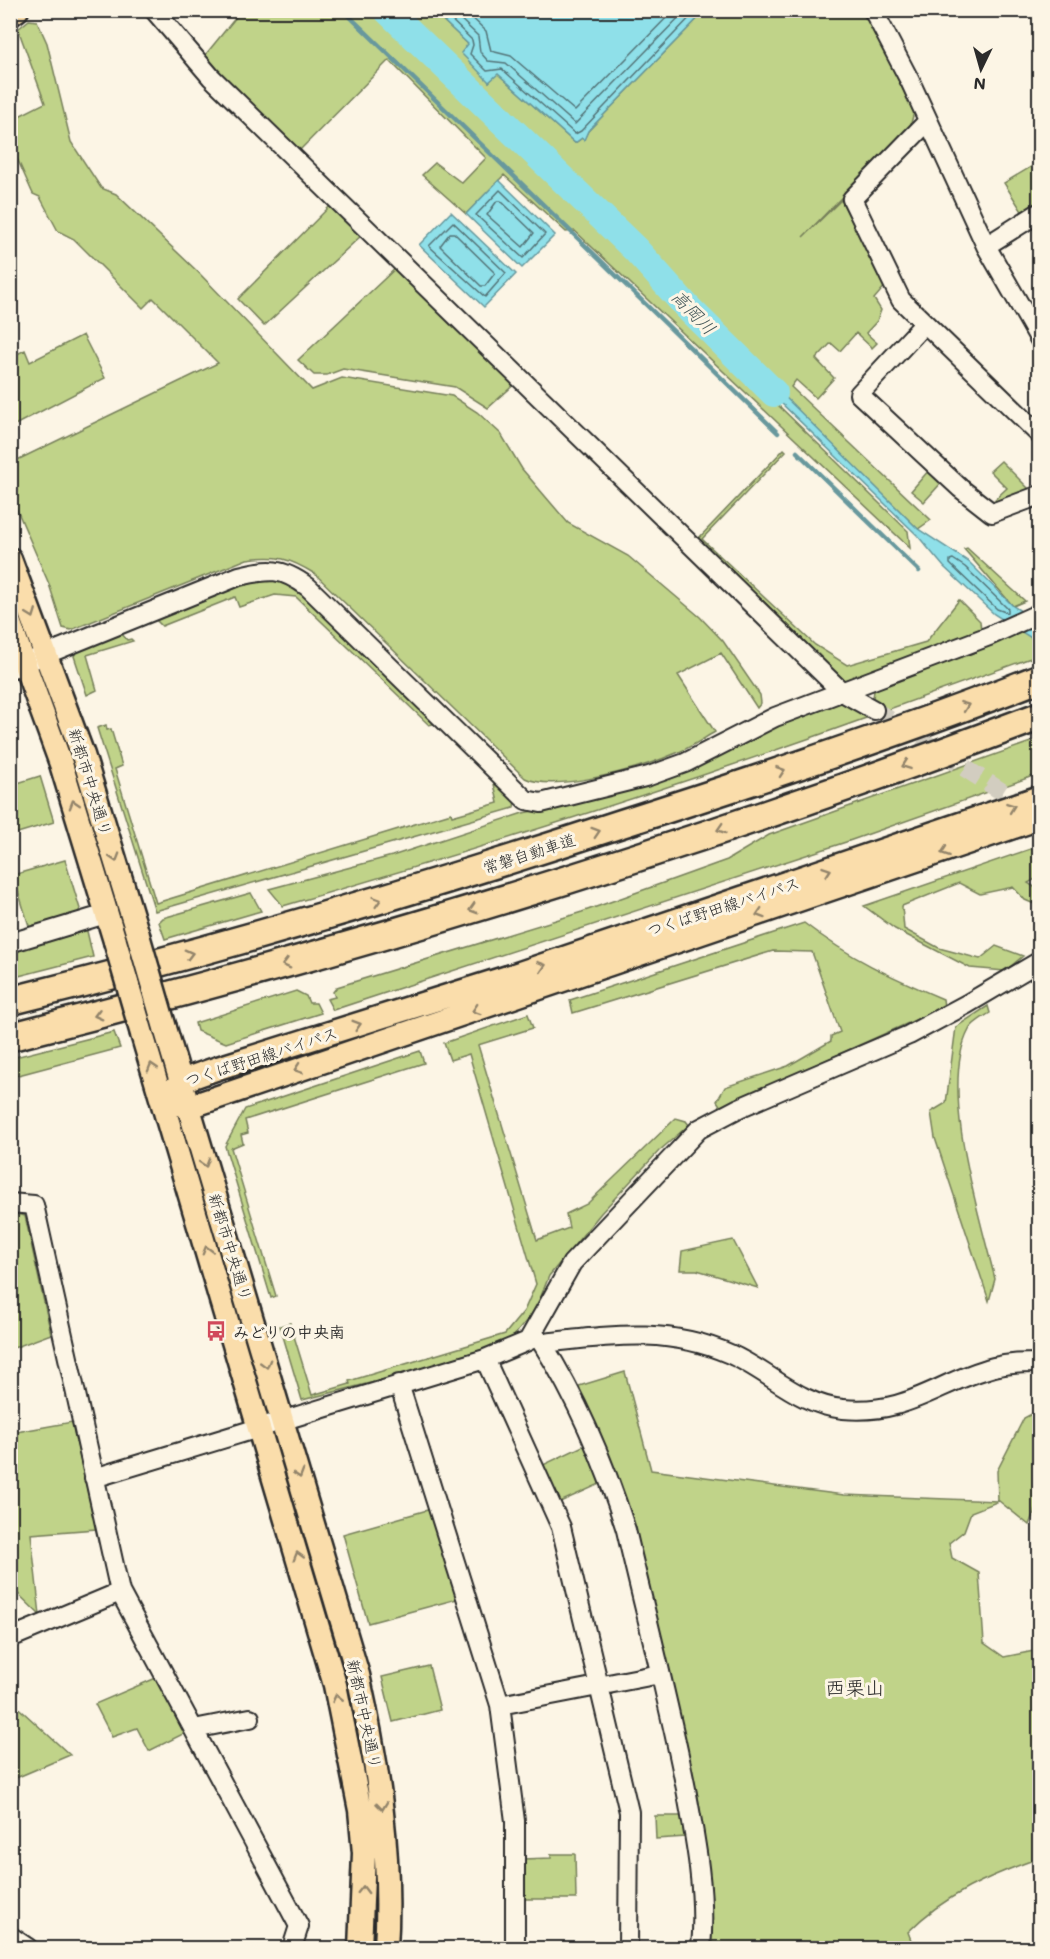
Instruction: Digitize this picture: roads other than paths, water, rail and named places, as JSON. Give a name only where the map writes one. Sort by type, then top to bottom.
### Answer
[{"type":"highway","name":"常磐自動車道","points":[[10,1000],[323,917],[520,857],[757,780],[1040,678]]},
{"type":"highway","points":[[10,1037],[343,949],[518,895],[754,819],[1040,716]]},
{"type":"main road","points":[[10,15],[17,10]]},
{"type":"main road","name":"新都市中央通り","points":[[10,559],[48,654],[83,755],[341,1613],[372,1738],[387,1857],[386,1948]]},
{"type":"main road","name":"新都市中央通り","points":[[10,624],[18,665],[61,764],[326,1654],[349,1748],[360,1810],[363,1853],[360,1948]]},
{"type":"main road","name":"つくば野田線バイパス","points":[[162,1100],[181,1081],[552,963],[1040,797]]},
{"type":"main road","name":"つくば野田線バイパス","points":[[162,1100],[189,1107],[1040,818]]},
{"type":"street","points":[[154,10],[211,77],[842,692],[874,710]]},
{"type":"street","points":[[873,10],[986,246],[1040,340]]},
{"type":"street","points":[[928,121],[852,199],[901,300],[1040,435]]},
{"type":"street","points":[[986,246],[1040,212]]},
{"type":"street","points":[[925,323],[858,394],[960,488],[992,513],[1040,495]]},
{"type":"street","points":[[18,665],[239,576],[275,570],[292,574],[332,610],[526,800],[541,803],[650,776],[685,763],[775,717],[989,636],[1040,613]]},
{"type":"street","points":[[10,943],[106,914]]},
{"type":"street","points":[[538,1339],[572,1263],[699,1129],[739,1108],[909,1035],[968,1004],[1040,961]]},
{"type":"street","points":[[10,1203],[34,1205],[120,1592],[299,1926],[292,1948]]},
{"type":"street","points":[[94,1478],[282,1418],[485,1359],[538,1339],[630,1334],[688,1340],[732,1354],[802,1397],[819,1404],[862,1410],[914,1402],[961,1379],[997,1366],[1040,1363]]},
{"type":"street","points":[[538,1339],[576,1407],[615,1494],[660,1674],[693,1828],[702,1894],[701,1948]]},
{"type":"street","points":[[485,1359],[561,1527],[629,1812],[628,1948]]},
{"type":"street","points":[[399,1384],[500,1705],[515,1821],[514,1948]]},
{"type":"street","points":[[10,1638],[120,1592]]},
{"type":"street","points":[[500,1705],[660,1674]]},
{"type":"street","points":[[194,1729],[250,1718]]},
{"type":"street","points":[[10,1936],[28,1948]]},
{"type":"water","points":[[433,11],[705,11],[588,131],[584,140],[582,138],[575,143],[498,74],[489,82],[461,53],[468,44]]},
{"type":"water","points":[[499,180],[555,235],[522,268],[466,214]]},
{"type":"water","points":[[451,212],[516,274],[484,307],[419,245]]},
{"type":"water","points":[[751,363],[918,529],[969,562],[1013,606],[1039,623],[1039,643],[994,614],[944,567],[917,535],[743,366]]},
{"type":"waterway","points":[[343,10],[778,433]]},
{"type":"waterway","name":"高岡川","points":[[387,10],[636,250],[688,308],[774,393]]},
{"type":"waterway","points":[[797,452],[919,571]]},
{"type":"tunnel","points":[[874,710],[1029,809]]},
{"type":"place","name":"みどりの中央南","points":[[216,1331]]},
{"type":"district","name":"西栗山","points":[[855,1687]]}]
